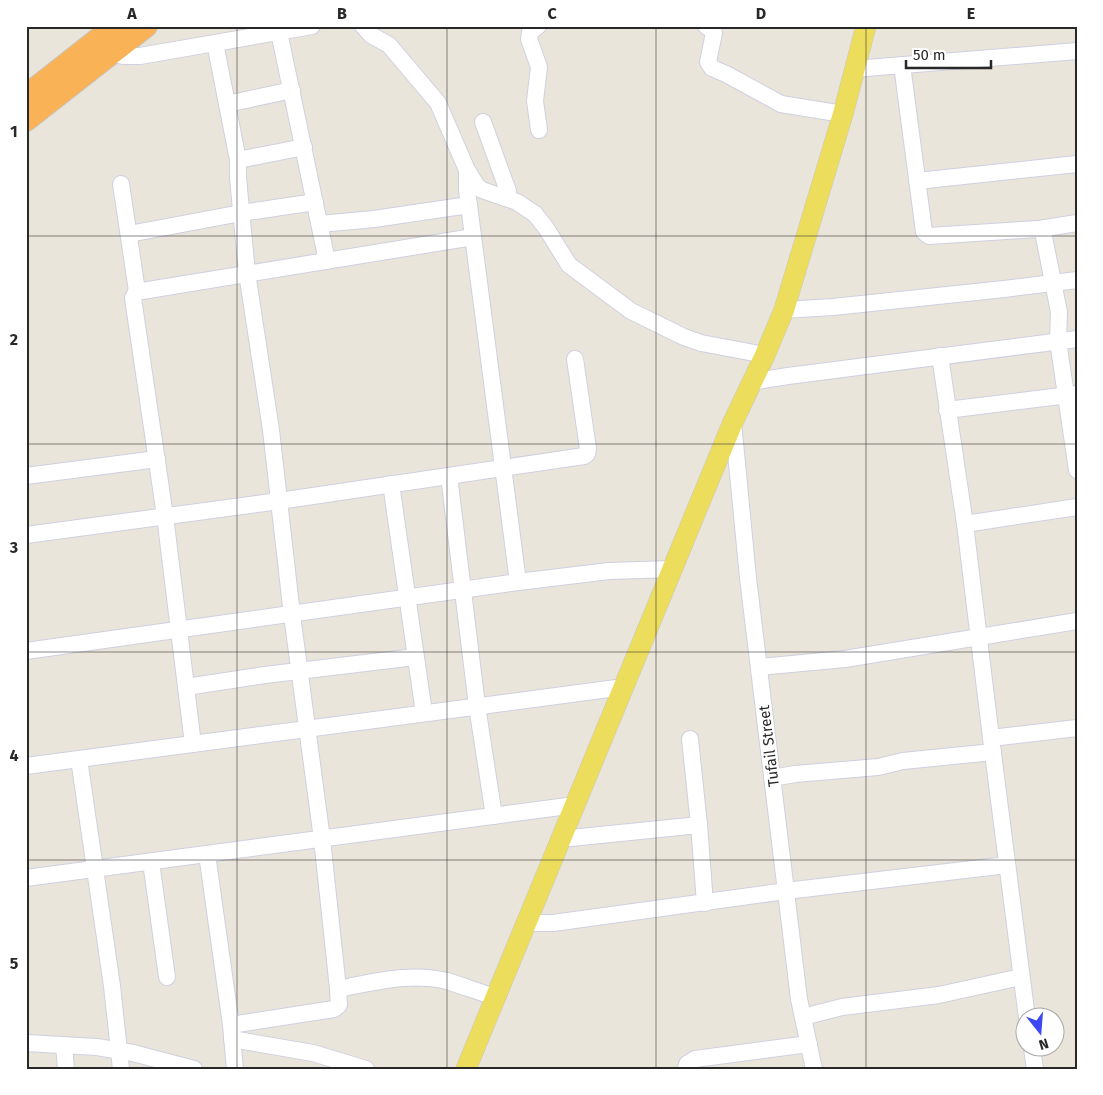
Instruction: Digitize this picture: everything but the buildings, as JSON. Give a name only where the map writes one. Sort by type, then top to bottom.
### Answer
[{"type":"highway","points":[[29,90],[115,26]]},
{"type":"highway","points":[[26,120],[146,26]]},
{"type":"main road","points":[[466,1069],[733,422],[751,382],[766,355],[784,310],[843,114],[866,26]]},
{"type":"street","points":[[111,54],[140,56],[312,26]]},
{"type":"street","points":[[363,26],[371,35],[389,45],[438,103],[472,181],[482,190],[507,194],[535,214],[551,234],[570,265],[631,311],[684,337],[701,343],[766,355]]},
{"type":"street","points":[[538,26],[533,29],[529,39],[539,67],[535,101],[539,130]]},
{"type":"street","points":[[706,26],[714,33],[708,62],[712,68],[781,104],[843,114]]},
{"type":"street","points":[[279,32],[327,261]]},
{"type":"street","points":[[215,43],[238,160],[247,273],[270,430],[292,615],[322,839],[339,1005],[334,1009],[232,1032]]},
{"type":"street","points":[[854,69],[1077,51]]},
{"type":"street","points":[[902,65],[923,230],[929,236],[1039,229],[1077,223]]},
{"type":"street","points":[[227,104],[292,90]]},
{"type":"street","points":[[483,122],[507,194]]},
{"type":"street","points":[[238,160],[304,147]]},
{"type":"street","points":[[917,181],[1077,164]]},
{"type":"street","points":[[467,170],[473,238],[518,582]]},
{"type":"street","points":[[507,194],[520,179]]},
{"type":"street","points":[[121,184],[137,291],[133,298],[165,516],[193,744]]},
{"type":"street","points":[[129,234],[241,213],[315,202]]},
{"type":"street","points":[[320,224],[374,219],[469,205]]},
{"type":"street","points":[[1039,229],[1044,236],[1058,312],[1058,341],[1072,394],[1077,470]]},
{"type":"street","points":[[137,291],[473,238]]},
{"type":"street","points":[[784,310],[833,307],[1077,280]]},
{"type":"street","points":[[751,382],[1077,339]]},
{"type":"street","points":[[940,356],[965,524],[1026,1008]]},
{"type":"street","points":[[26,535],[584,456],[587,454],[588,449],[575,360]]},
{"type":"street","points":[[947,410],[1072,394]]},
{"type":"street","name":"Tufail Street","points":[[733,422],[759,667],[786,891],[803,1017],[814,1069]]},
{"type":"street","points":[[26,476],[157,459]]},
{"type":"street","points":[[449,476],[477,706],[494,816]]},
{"type":"street","points":[[391,484],[424,713]]},
{"type":"street","points":[[965,524],[1077,507]]},
{"type":"street","points":[[26,651],[518,582],[609,571],[672,569]]},
{"type":"street","points":[[759,667],[845,659],[1077,621]]},
{"type":"street","points":[[186,687],[415,657]]},
{"type":"street","points":[[26,766],[624,686]]},
{"type":"street","points":[[772,778],[795,774],[878,767],[1077,728]]},
{"type":"street","points":[[690,739],[700,825],[705,903]]},
{"type":"street","points":[[79,759],[112,986],[121,1069]]},
{"type":"street","points":[[26,878],[575,805]]},
{"type":"street","points":[[561,839],[700,825]]},
{"type":"street","points":[[207,854],[232,1032],[235,1069]]},
{"type":"street","points":[[151,862],[167,977]]},
{"type":"street","points":[[526,923],[553,923],[786,891],[1007,865]]},
{"type":"street","points":[[803,1017],[842,1007],[939,995],[1021,977]]},
{"type":"street","points":[[338,989],[382,980],[424,978],[446,981],[495,997]]},
{"type":"street","points":[[232,1032],[366,1069]]},
{"type":"street","points":[[26,1043],[96,1047],[194,1069]]},
{"type":"street","points":[[686,1069],[687,1064],[695,1059],[808,1044]]},
{"type":"street","points":[[64,1046],[66,1069]]}]
